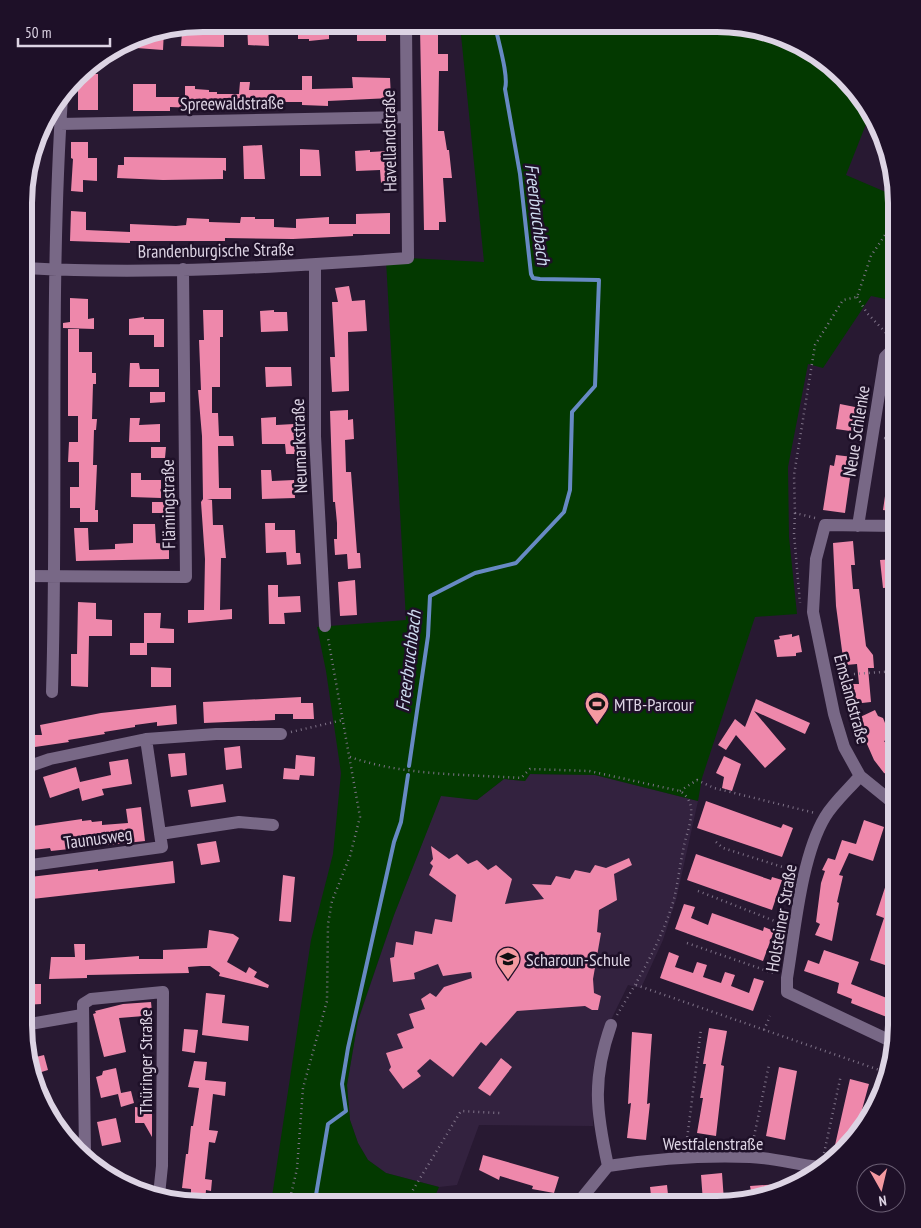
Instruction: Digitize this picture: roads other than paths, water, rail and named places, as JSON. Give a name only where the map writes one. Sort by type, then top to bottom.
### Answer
[{"type":"street","name":"Havellandstraße","points":[[406,32],[408,258]]},
{"type":"street","points":[[52,692],[56,577],[54,270],[61,109]]},
{"type":"street","name":"Spreewaldstraße","points":[[60,124],[406,117]]},
{"type":"street","name":"Brandenburgische Straße","points":[[32,268],[183,269],[315,265],[408,258]]},
{"type":"street","name":"Neumarkstraße","points":[[315,265],[315,436],[326,626]]},
{"type":"street","name":"Flämingstraße","points":[[32,576],[186,577],[183,269]]},
{"type":"street","name":"Neue Schlenke","points":[[858,526],[885,356],[888,350]]},
{"type":"street","name":"Emslandstraße","points":[[858,526],[825,524],[816,559],[813,609],[826,677],[844,747],[860,776],[888,799]]},
{"type":"street","points":[[858,526],[888,526]]},
{"type":"street","points":[[32,765],[50,759],[146,739],[216,734],[281,734]]},
{"type":"street","points":[[146,739],[160,834],[239,822],[272,825]]},
{"type":"street","name":"Holsteiner Straße","points":[[860,776],[826,816],[816,834],[796,926],[787,978],[787,992],[887,1039]]},
{"type":"street","name":"Taunusweg","points":[[32,865],[162,847],[160,834]]},
{"type":"street","name":"Thüringer Straße","points":[[82,1015],[83,1004],[91,998],[163,992],[162,1166],[160,1189]]},
{"type":"street","points":[[32,1024],[82,1015],[85,1147]]},
{"type":"street","points":[[584,1196],[608,1166],[598,1120],[597,1084],[601,1052],[611,1025]]},
{"type":"street","name":"Westfalenstraße","points":[[608,1166],[654,1160],[750,1157],[813,1166]]},
{"type":"waterway","name":"Freerbruchbach","points":[[409,766],[428,636],[430,596],[475,573],[516,563],[564,512],[570,490],[572,412],[595,386],[599,280],[540,279],[533,278],[531,274],[520,174],[505,89],[506,76],[496,32]]},
{"type":"waterway","name":"Freerbruchbach","points":[[316,1196],[328,1124],[346,1111],[342,1084],[348,1048],[394,842],[401,822],[408,775]]},
{"type":"place","name":"MTB-Parcour","points":[[597,725]]},
{"type":"place","name":"Scharoun-Schule","points":[[508,980]]}]
